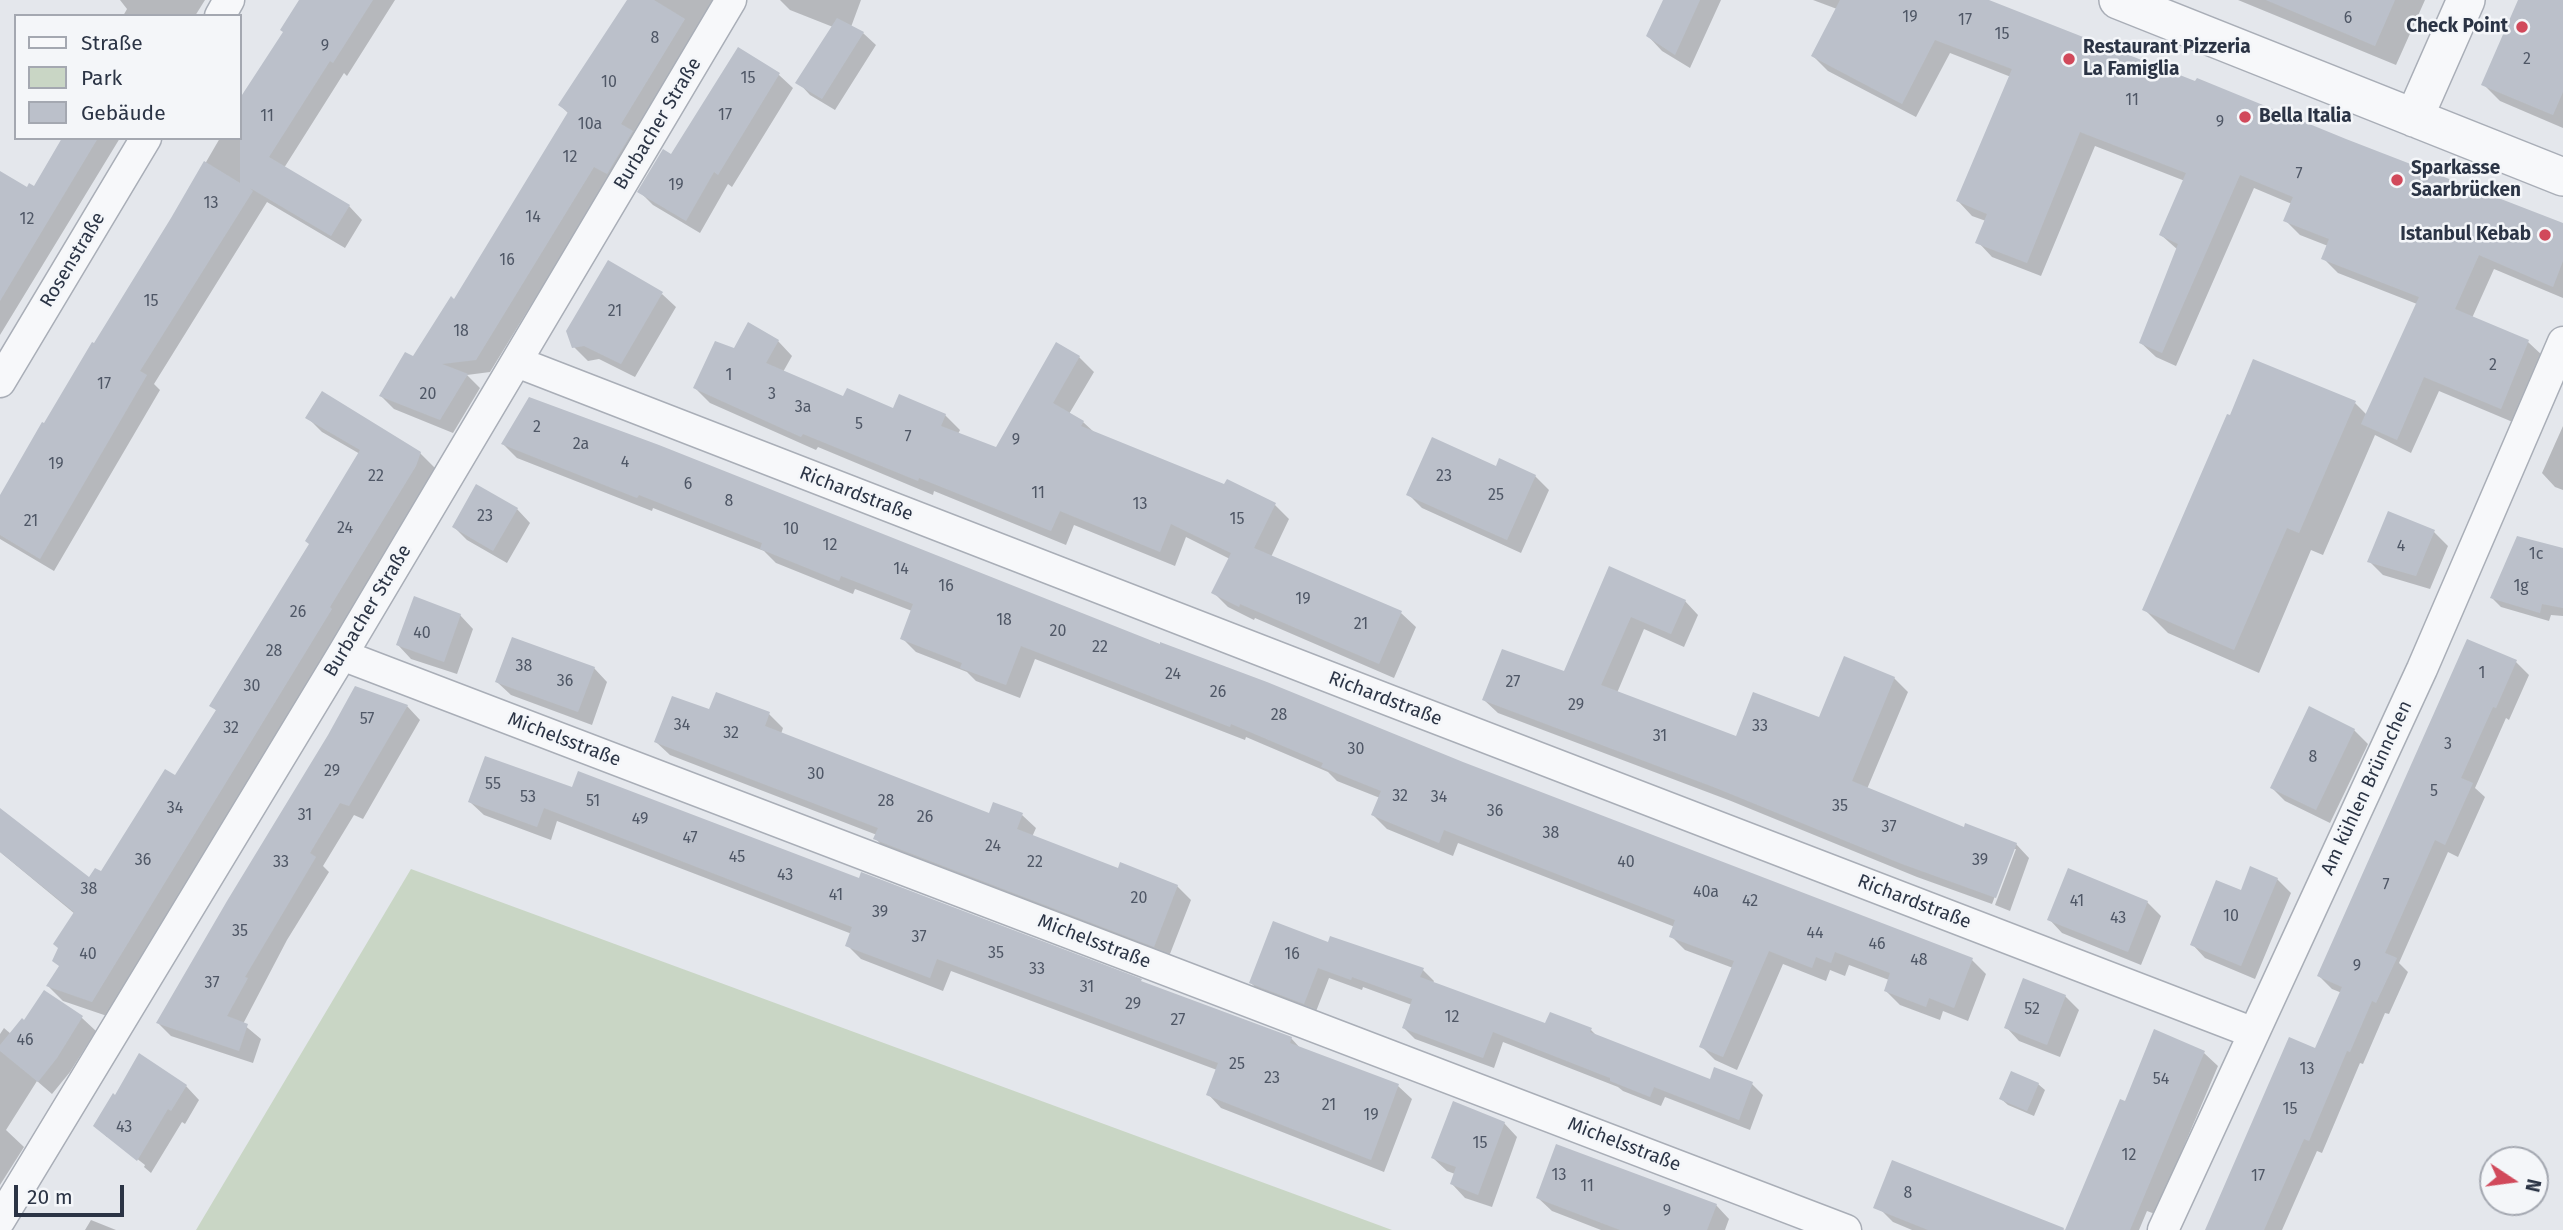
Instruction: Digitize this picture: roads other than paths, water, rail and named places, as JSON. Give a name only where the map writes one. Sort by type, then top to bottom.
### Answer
[{"type":"street","name":"Burbacher Straße","points":[[0,1220],[342,655],[731,0]]},
{"type":"street","points":[[2118,0],[2563,177]]},
{"type":"street","points":[[2414,118],[2466,0]]},
{"type":"street","name":"Rosenstraße","points":[[0,382],[145,140]]},
{"type":"street","name":"Am kühlen Brünnchen","points":[[2163,1230],[2422,669],[2563,342]]},
{"type":"street","name":"Richardstraße","points":[[517,362],[2254,1033]]},
{"type":"street","name":"Michelsstraße","points":[[342,655],[1846,1230]]},
{"type":"place","name":"Check Point","points":[[2522,27]]},
{"type":"place","name":"Restaurant Pizzeria La Famiglia","points":[[2069,59]]},
{"type":"place","name":"Bella Italia","points":[[2245,117]]},
{"type":"place","name":"Sparkasse Saarbrücken","points":[[2397,180]]},
{"type":"place","name":"Istanbul Kebab","points":[[2545,235]]}]
